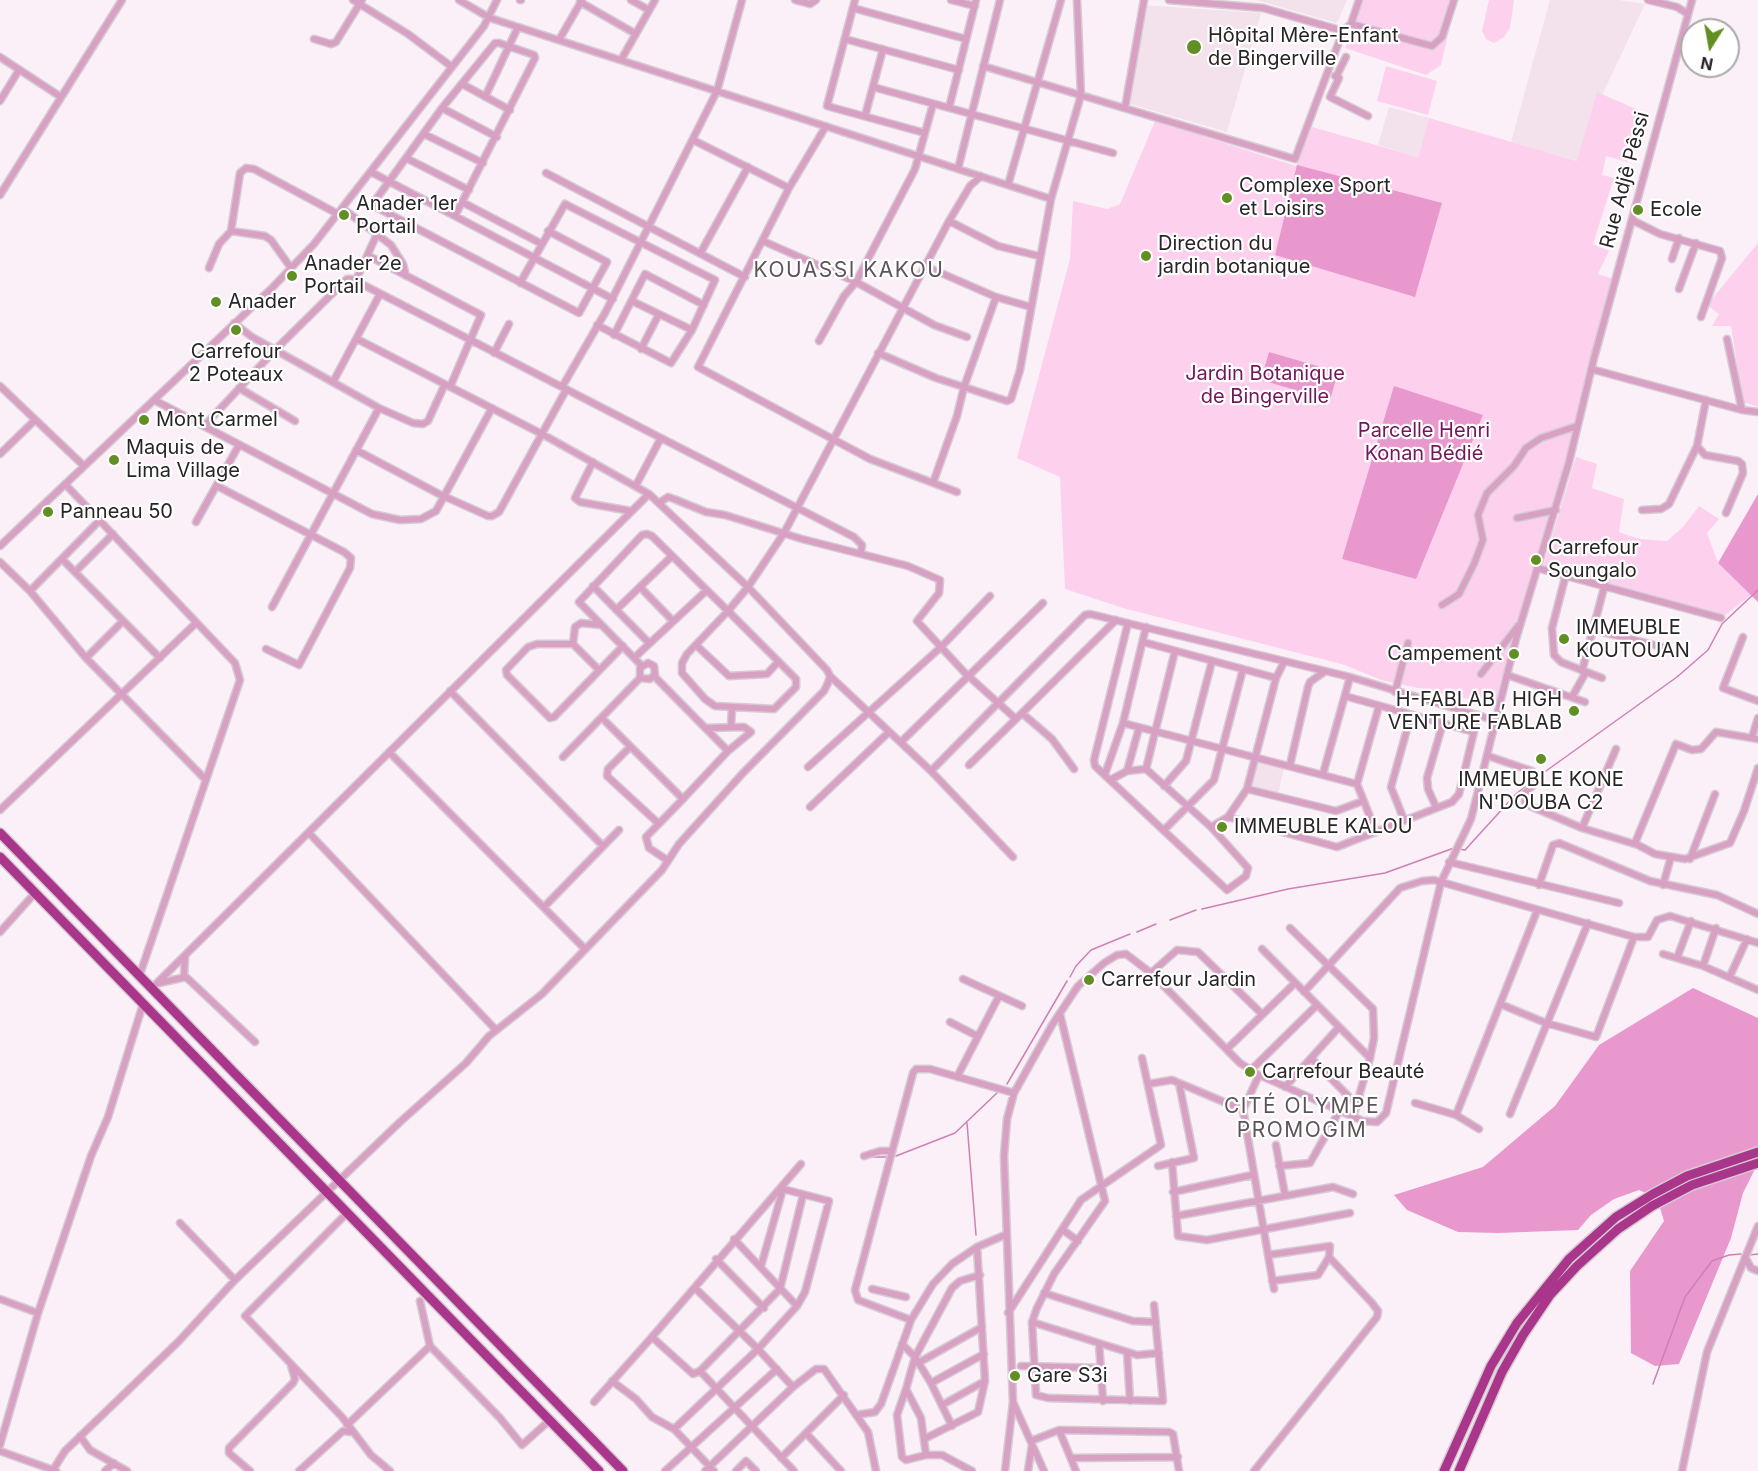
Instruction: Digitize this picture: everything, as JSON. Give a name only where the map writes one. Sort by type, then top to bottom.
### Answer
[{"type":"highway","points":[[0,833],[139,976],[155,986],[339,1182],[623,1471]]},
{"type":"highway","points":[[0,858],[329,1192],[599,1471]]},
{"type":"highway","points":[[1444,1471],[1491,1366],[1517,1323],[1569,1259],[1616,1217],[1653,1194],[1687,1176],[1758,1152]]},
{"type":"highway","points":[[1459,1471],[1502,1372],[1523,1335],[1550,1295],[1576,1266],[1618,1229],[1652,1206],[1692,1185],[1758,1163]]},
{"type":"street","points":[[0,195],[122,0]]},
{"type":"street","points":[[353,0],[361,2],[452,67]]},
{"type":"street","points":[[459,0],[490,18],[1051,199]]},
{"type":"street","points":[[0,546],[291,268],[340,211],[490,18],[497,0]]},
{"type":"street","points":[[631,0],[650,10]]},
{"type":"street","points":[[621,60],[655,0]]},
{"type":"street","points":[[356,450],[488,516],[499,512],[542,434],[597,325],[613,299],[717,91],[742,0]]},
{"type":"street","points":[[795,0],[810,4],[816,0]]},
{"type":"street","points":[[855,0],[826,106],[925,133]]},
{"type":"street","points":[[949,108],[975,3],[951,0]]},
{"type":"street","points":[[958,169],[1000,0]]},
{"type":"street","points":[[1008,185],[1061,0]]},
{"type":"street","points":[[878,353],[936,378],[1003,401],[1011,399],[1020,370],[1051,199],[1081,95],[1077,0]]},
{"type":"street","points":[[1125,108],[1144,0]]},
{"type":"street","points":[[1169,0],[1263,8],[1343,31]]},
{"type":"street","points":[[983,66],[1295,159],[1343,31],[1351,24],[1359,0]]},
{"type":"street","points":[[1351,24],[1432,46],[1442,38],[1454,0]]},
{"type":"street","points":[[1648,0],[1677,7],[1688,14]]},
{"type":"street","points":[[1677,7],[1692,0]]},
{"type":"street","name":"Rue Adjê Pêssi","points":[[1353,1116],[1370,1123],[1381,1120],[1386,1113],[1441,882],[1472,819],[1520,624],[1556,510],[1591,369],[1692,0]]},
{"type":"street","points":[[559,40],[581,1],[636,34]]},
{"type":"street","points":[[314,39],[331,44],[336,42],[361,2]]},
{"type":"street","points":[[853,8],[966,39]]},
{"type":"street","points":[[485,97],[518,27]]},
{"type":"street","points":[[845,39],[958,70]]},
{"type":"street","points":[[455,216],[536,56],[495,43],[387,181],[373,202],[374,208],[577,313],[607,262],[548,231]]},
{"type":"street","points":[[865,116],[883,50]]},
{"type":"street","points":[[0,57],[61,97]]},
{"type":"street","points":[[1346,57],[1336,77],[1339,78],[1330,97],[1368,116]]},
{"type":"street","points":[[0,101],[19,70]]},
{"type":"street","points":[[462,84],[510,110]]},
{"type":"street","points":[[873,87],[1113,153]]},
{"type":"street","points":[[819,341],[844,296],[856,282],[915,169],[933,104]]},
{"type":"street","points":[[442,108],[497,137]]},
{"type":"street","points":[[826,126],[789,188],[699,369],[753,394],[792,419],[833,438],[870,459],[957,492]]},
{"type":"street","points":[[424,134],[483,164]]},
{"type":"street","points":[[693,140],[789,188]]},
{"type":"street","points":[[406,158],[469,190]]},
{"type":"street","points":[[700,252],[748,167]]},
{"type":"street","points":[[209,268],[219,244],[231,231],[240,173],[246,168],[254,169],[340,211],[377,234],[397,252],[406,276]]},
{"type":"street","points":[[371,172],[613,299]]},
{"type":"street","points":[[546,173],[745,277]]},
{"type":"street","points":[[642,666],[580,604],[580,599],[642,535],[652,536],[672,555],[728,611],[778,662],[797,683],[777,708],[732,708],[709,703],[682,674],[684,659],[728,611],[748,586],[784,533],[949,220],[970,186],[981,176]]},
{"type":"street","points":[[462,202],[542,243]]},
{"type":"street","points":[[520,283],[562,205],[567,204],[715,280],[692,330],[671,363],[597,325]]},
{"type":"street","points":[[949,220],[998,246],[1039,256]]},
{"type":"street","points":[[1632,220],[1660,234],[1716,248],[1722,254],[1701,318]]},
{"type":"street","points":[[231,231],[264,236],[277,247],[291,268]]},
{"type":"street","points":[[356,280],[369,256],[377,234]]},
{"type":"street","points":[[1672,259],[1679,238]]},
{"type":"street","points":[[763,241],[856,282],[934,325],[967,337]]},
{"type":"street","points":[[1679,289],[1696,243]]},
{"type":"street","points":[[234,323],[379,408],[413,423],[423,424],[428,421],[472,340],[481,315],[369,256]]},
{"type":"street","points":[[925,266],[996,297],[1030,307]]},
{"type":"street","points":[[614,335],[645,274],[704,304]]},
{"type":"street","points":[[204,426],[276,349],[347,279],[356,280],[796,510],[854,537],[862,546],[861,553]]},
{"type":"street","points":[[333,382],[380,294]]},
{"type":"street","points":[[933,483],[996,297]]},
{"type":"street","points":[[632,300],[692,330]]},
{"type":"street","points":[[641,349],[659,314]]},
{"type":"street","points":[[494,353],[509,324]]},
{"type":"street","points":[[357,339],[542,434],[649,494],[748,586],[830,676],[931,771],[1013,857]]},
{"type":"street","points":[[1727,339],[1742,410]]},
{"type":"street","points":[[1591,369],[1742,410],[1758,412]]},
{"type":"street","points":[[0,386],[84,466]]},
{"type":"street","points":[[239,388],[295,421]]},
{"type":"street","points":[[154,400],[372,514],[410,520],[430,516],[492,408]]},
{"type":"street","points":[[1642,510],[1661,509],[1669,504],[1697,446],[1706,400]]},
{"type":"street","points":[[272,608],[379,408]]},
{"type":"street","points":[[0,454],[35,420]]},
{"type":"street","points":[[1442,605],[1459,594],[1474,564],[1483,540],[1478,515],[1487,493],[1514,466],[1526,448],[1541,438],[1577,426]]},
{"type":"street","points":[[636,485],[661,438]]},
{"type":"street","points":[[196,522],[239,445]]},
{"type":"street","points":[[1697,446],[1705,455],[1738,461],[1742,464],[1743,473],[1726,513]]},
{"type":"street","points":[[593,462],[575,498],[580,502],[632,511]]},
{"type":"street","points":[[65,484],[234,663],[240,680],[139,976]]},
{"type":"street","points":[[217,486],[344,552],[351,558],[350,568],[299,665],[266,649]]},
{"type":"street","points":[[155,986],[649,494]]},
{"type":"street","points":[[659,503],[668,497],[700,510],[725,514],[784,533],[861,553],[908,567],[940,580],[939,593],[917,621],[998,705],[1016,719]]},
{"type":"street","points":[[1517,518],[1556,510]]},
{"type":"street","points":[[30,591],[100,520]]},
{"type":"street","points":[[75,572],[113,534]]},
{"type":"street","points":[[616,610],[672,555]]},
{"type":"street","points":[[62,559],[160,658]]},
{"type":"street","points":[[0,562],[30,591],[86,658],[206,780]]},
{"type":"street","points":[[1537,568],[1566,574],[1721,618]]},
{"type":"street","points":[[1566,574],[1552,628],[1552,644],[1557,660],[1602,678]]},
{"type":"street","points":[[1572,697],[1584,671],[1605,585]]},
{"type":"street","points":[[593,586],[649,643]]},
{"type":"street","points":[[640,587],[673,621]]},
{"type":"street","points":[[634,658],[707,590]]},
{"type":"street","points":[[808,767],[941,647],[990,596]]},
{"type":"street","points":[[901,742],[1044,603]]},
{"type":"street","points":[[931,771],[1085,615],[1090,614],[1350,677],[1497,721]]},
{"type":"street","points":[[969,765],[1116,620]]},
{"type":"street","points":[[86,658],[123,621]]},
{"type":"street","points":[[1112,779],[1127,771],[1146,769],[1210,827],[1248,868],[1246,876],[1227,890],[1112,779],[1098,770],[1094,760],[1128,622]]},
{"type":"street","points":[[0,810],[196,623]]},
{"type":"street","points":[[573,644],[575,627],[581,623],[601,625]]},
{"type":"street","points":[[1481,674],[1520,624]]},
{"type":"street","points":[[1105,774],[1123,723],[1146,627]]},
{"type":"street","points":[[1594,630],[1666,648]]},
{"type":"street","points":[[1743,637],[1723,688],[1758,701]]},
{"type":"street","points":[[1143,642],[1276,678]]},
{"type":"street","points":[[1395,692],[1408,643]]},
{"type":"street","points":[[599,670],[573,644],[537,644],[528,647],[508,666],[507,675],[550,718],[599,670],[623,646]]},
{"type":"street","points":[[696,645],[729,676],[767,674],[778,662]]},
{"type":"street","points":[[1146,769],[1175,651]]},
{"type":"street","points":[[1164,786],[1184,765],[1212,661]]},
{"type":"street","points":[[1210,827],[1228,817],[1247,789],[1276,678],[1284,662]]},
{"type":"street","points":[[642,666],[652,664],[656,670],[654,676]]},
{"type":"street","points":[[563,757],[640,678],[642,666]]},
{"type":"street","points":[[1165,829],[1214,780],[1243,669]]},
{"type":"street","points":[[1290,765],[1308,687],[1324,672]]},
{"type":"street","points":[[1507,675],[1585,702]]},
{"type":"street","points":[[640,678],[654,676]]},
{"type":"street","points":[[654,676],[728,751]]},
{"type":"street","points":[[0,1451],[55,1470],[59,1457],[179,1341],[235,1280],[466,1063],[496,1030],[542,994],[662,870],[667,860],[743,772],[824,691],[830,676]]},
{"type":"street","points":[[1323,774],[1350,677]]},
{"type":"street","points":[[450,691],[603,846]]},
{"type":"street","points":[[1345,696],[1474,732]]},
{"type":"street","points":[[1376,832],[1357,784],[1379,706]]},
{"type":"street","points":[[731,727],[732,708]]},
{"type":"street","points":[[1023,714],[1052,739],[1074,769]]},
{"type":"street","points":[[1404,820],[1391,787],[1411,715]]},
{"type":"street","points":[[1228,817],[1337,847],[1452,802],[1459,794],[1478,715]]},
{"type":"street","points":[[602,718],[683,799]]},
{"type":"street","points":[[1635,843],[1676,744],[1692,750],[1701,749],[1716,732],[1755,738],[1758,718]]},
{"type":"street","points":[[1123,723],[1357,784]]},
{"type":"street","points":[[1436,807],[1428,789],[1427,778],[1443,723]]},
{"type":"street","points":[[667,860],[649,848],[645,842],[647,834],[728,751],[751,732],[744,727],[705,728]]},
{"type":"street","points":[[1127,771],[1139,728]]},
{"type":"street","points":[[810,807],[888,732]]},
{"type":"street","points":[[630,747],[608,769],[607,776],[658,823]]},
{"type":"street","points":[[1582,828],[1616,749]]},
{"type":"street","points":[[389,752],[585,949]]},
{"type":"street","points":[[1488,756],[1532,771],[1538,781],[1527,789],[1526,804],[1582,828],[1635,843],[1655,854],[1690,859],[1709,852],[1715,847],[1724,846],[1732,840],[1758,768]]},
{"type":"street","points":[[1247,789],[1336,811],[1363,801]]},
{"type":"street","points":[[1690,859],[1715,794]]},
{"type":"street","points":[[544,907],[619,830]]},
{"type":"street","points":[[309,833],[496,1030]]},
{"type":"street","points":[[1539,885],[1553,845],[1559,843],[1663,885],[1717,895],[1758,914]]},
{"type":"street","points":[[1663,885],[1671,857]]},
{"type":"street","points":[[1449,862],[1619,903]]},
{"type":"street","points":[[1304,992],[1400,888],[1422,880],[1441,882],[1634,937],[1648,937],[1662,916],[1716,928],[1758,943]]},
{"type":"street","points":[[0,932],[35,893]]},
{"type":"street","points":[[1456,1115],[1538,911]]},
{"type":"street","points":[[1677,958],[1691,921]]},
{"type":"street","points":[[1510,1114],[1588,923]]},
{"type":"street","points":[[1005,1471],[1013,1402],[1005,1235],[1004,1156],[1007,1119],[1014,1093],[1078,987],[1104,963],[1117,955],[1134,958],[1251,1070],[1353,1116],[1374,1038],[1373,1009],[1290,928]]},
{"type":"street","points":[[1703,966],[1716,928]]},
{"type":"street","points":[[1500,1004],[1546,1023],[1596,1037],[1634,937]]},
{"type":"street","points":[[1730,976],[1748,939]]},
{"type":"street","points":[[1262,949],[1370,1058]]},
{"type":"street","points":[[1151,973],[1177,950],[1198,952],[1262,1014]]},
{"type":"street","points":[[1663,954],[1703,966],[1757,988]]},
{"type":"street","points":[[184,976],[185,957]]},
{"type":"street","points":[[155,986],[184,976]]},
{"type":"street","points":[[184,976],[255,1042]]},
{"type":"street","points":[[963,979],[1022,1006]]},
{"type":"street","points":[[1227,1049],[1295,983]]},
{"type":"street","points":[[957,1077],[999,996]]},
{"type":"street","points":[[0,1445],[38,1313],[91,1156],[108,1118],[143,1004]]},
{"type":"street","points":[[1251,1070],[1317,1005]]},
{"type":"street","points":[[1060,1014],[1106,1201],[1044,1293],[1032,1322],[1036,1395],[1048,1398],[1103,1401],[1163,1401],[1154,1305]]},
{"type":"street","points":[[950,1022],[977,1036]]},
{"type":"street","points":[[1286,1086],[1339,1027]]},
{"type":"street","points":[[1008,1314],[1081,1200],[1102,1183],[1161,1145],[1142,1058]]},
{"type":"street","points":[[1311,1058],[1356,1104]]},
{"type":"street","points":[[911,1320],[858,1300],[855,1290],[916,1069],[957,1077],[1014,1093]]},
{"type":"street","points":[[1259,1075],[1243,1110],[1252,1175],[1274,1289]]},
{"type":"street","points":[[1148,1084],[1172,1080],[1243,1110]]},
{"type":"street","points":[[1158,1166],[1194,1158],[1179,1083]]},
{"type":"street","points":[[1416,1103],[1456,1115],[1479,1129]]},
{"type":"street","points":[[1279,1166],[1310,1163],[1340,1110]]},
{"type":"street","points":[[1276,1145],[1285,1195]]},
{"type":"street","points":[[864,1156],[880,1151],[892,1151]]},
{"type":"street","points":[[1172,1162],[1178,1236],[1207,1240],[1350,1213]]},
{"type":"street","points":[[594,1402],[801,1164]]},
{"type":"street","points":[[1173,1192],[1252,1175]]},
{"type":"street","points":[[1176,1216],[1333,1187],[1353,1194]]},
{"type":"street","points":[[674,1429],[758,1349],[797,1305],[805,1292],[829,1201],[783,1189],[761,1266]]},
{"type":"street","points":[[652,1336],[693,1374],[700,1371],[764,1308],[780,1289],[803,1195]]},
{"type":"street","points":[[348,1212],[245,1313],[245,1317],[390,1471]]},
{"type":"street","points":[[180,1223],[235,1280]]},
{"type":"street","points":[[1682,1471],[1707,1352],[1758,1226]]},
{"type":"street","points":[[1063,1230],[1078,1241]]},
{"type":"street","points":[[856,1415],[875,1412],[881,1404],[911,1320],[933,1284],[952,1264],[977,1247],[1005,1235]]},
{"type":"street","points":[[734,1239],[797,1305]]},
{"type":"street","points":[[1268,1255],[1330,1246],[1329,1257],[1318,1275],[1272,1281]]},
{"type":"street","points":[[924,1439],[978,1412],[985,1381],[977,1247]]},
{"type":"street","points":[[1254,1471],[1377,1317],[1378,1311],[1372,1303],[1329,1257]]},
{"type":"street","points":[[1738,1276],[1755,1270],[1745,1257]]},
{"type":"street","points":[[716,1259],[764,1308]]},
{"type":"street","points":[[972,1471],[942,1455],[925,1455],[906,1460],[902,1456],[897,1415],[917,1360],[952,1288],[960,1281],[980,1275]]},
{"type":"street","points":[[695,1288],[758,1349],[793,1387]]},
{"type":"street","points":[[874,1306],[875,1290],[906,1297]]},
{"type":"street","points":[[1044,1293],[1133,1321],[1156,1322]]},
{"type":"street","points":[[0,1299],[38,1313]]},
{"type":"street","points":[[420,1301],[430,1346],[500,1418],[522,1445],[549,1420]]},
{"type":"street","points":[[1032,1322],[1137,1355],[1159,1353]]},
{"type":"street","points":[[917,1360],[982,1327]]},
{"type":"street","points":[[1099,1343],[1103,1401]]},
{"type":"street","points":[[902,1344],[917,1360],[952,1426]]},
{"type":"street","points":[[347,1425],[430,1346]]},
{"type":"street","points":[[1127,1352],[1130,1401]]},
{"type":"street","points":[[931,1383],[984,1354]]},
{"type":"street","points":[[249,1471],[229,1453],[229,1448],[293,1383],[295,1379],[291,1364]]},
{"type":"street","points":[[1021,1366],[1101,1368]]},
{"type":"street","points":[[665,1471],[777,1369]]},
{"type":"street","points":[[612,1381],[636,1400],[652,1417],[674,1429],[710,1470],[793,1387],[816,1369],[824,1369],[868,1432],[876,1471]]},
{"type":"street","points":[[700,1371],[794,1471]]},
{"type":"street","points":[[942,1405],[985,1381]]},
{"type":"street","points":[[906,1389],[921,1418],[925,1455]]},
{"type":"street","points":[[781,1458],[844,1395]]},
{"type":"street","points":[[1013,1402],[1044,1471]]},
{"type":"street","points":[[1031,1443],[1059,1430],[1169,1432],[1173,1434],[1179,1471]]},
{"type":"street","points":[[1059,1430],[1076,1471]]},
{"type":"street","points":[[299,1471],[340,1433],[351,1432]]},
{"type":"street","points":[[806,1433],[841,1471]]},
{"type":"street","points":[[81,1436],[90,1450],[127,1471]]},
{"type":"street","points":[[1028,1471],[1031,1443]]},
{"type":"street","points":[[1071,1458],[1178,1457]]},
{"type":"street","points":[[736,1471],[746,1461],[756,1471]]},
{"type":"street","points":[[105,1471],[114,1463]]},
{"type":"shaded area","points":[[1256,0],[1347,0],[1337,23]]},
{"type":"shaded area","points":[[1550,0],[1618,0],[1645,4],[1602,95],[1597,93],[1578,161],[1511,142]]},
{"type":"shaded area","name":"Hôpital Mère-Enfant de Bingerville","points":[[1143,5],[1261,13],[1227,132],[1127,103]]},
{"type":"shaded area","points":[[1389,107],[1429,118],[1418,157],[1378,145]]},
{"type":"shaded area","points":[[1258,761],[1284,768],[1278,794],[1251,787]]},
{"type":"green space","points":[[1361,0],[1456,0],[1441,65],[1426,75],[1345,48]]},
{"type":"green space","points":[[1489,0],[1514,0],[1510,28],[1504,37],[1494,43],[1486,39],[1482,31]]},
{"type":"green space","points":[[1386,66],[1437,81],[1428,115],[1377,101]]},
{"type":"green space","name":"Jardin Botanique de Bingerville","points":[[1597,92],[1643,112],[1628,162],[1606,156],[1602,175],[1614,178],[1593,244],[1609,251],[1598,274],[1614,279],[1593,367],[1501,706],[1381,680],[1345,665],[1123,608],[1065,589],[1060,477],[1017,458],[1070,259],[1073,201],[1107,209],[1120,204],[1155,121],[1296,166],[1312,127],[1418,157],[1429,118],[1577,161]]},
{"type":"green space","points":[[1297,165],[1442,203],[1415,297],[1275,255]]},
{"type":"green space","points":[[1758,243],[1758,407],[1743,402],[1731,326],[1712,326],[1719,314],[1707,305]]},
{"type":"green space","points":[[1269,352],[1338,372],[1330,400],[1261,380]]},
{"type":"green space","name":"Parcelle Henri Konan Bédié","points":[[1394,386],[1483,415],[1416,579],[1342,559]]},
{"type":"green space","points":[[1576,457],[1597,464],[1592,488],[1624,499],[1619,532],[1640,539],[1667,541],[1684,526],[1699,506],[1719,519],[1707,533],[1718,563],[1751,595],[1723,617],[1543,566]]},
{"type":"green space","points":[[1758,494],[1758,602],[1718,563]]},
{"type":"green space","points":[[1693,988],[1758,1018],[1758,1163],[1743,1193],[1731,1238],[1679,1364],[1655,1366],[1631,1353],[1630,1271],[1664,1221],[1657,1198],[1639,1190],[1614,1199],[1591,1215],[1578,1230],[1498,1233],[1458,1232],[1407,1210],[1394,1195],[1483,1167],[1555,1106],[1599,1045]]},
{"type":"waterway","points":[[1539,776],[1677,677],[1708,650],[1722,624],[1758,590]]},
{"type":"waterway","points":[[1459,849],[1465,850],[1516,794],[1535,779]]},
{"type":"waterway","points":[[1202,909],[1288,889],[1385,873],[1454,848]]},
{"type":"waterway","points":[[1170,920],[1196,910]]},
{"type":"waterway","points":[[1137,932],[1156,924]]},
{"type":"waterway","points":[[1070,977],[1076,966],[1091,950],[1130,934]]},
{"type":"waterway","points":[[1007,1084],[1067,981]]},
{"type":"waterway","points":[[896,1156],[955,1133],[999,1091]]},
{"type":"waterway","points":[[967,1123],[976,1235]]},
{"type":"waterway","points":[[870,1157],[887,1157]]},
{"type":"waterway","points":[[1653,1384],[1685,1297],[1712,1261],[1729,1255],[1741,1254]]},
{"type":"waterway","points":[[1749,1255],[1758,1254]]},
{"type":"place","name":"Hôpital Mère-Enfant de Bingerville","points":[[1194,47]]},
{"type":"place","name":"Complexe Sport et Loisirs","points":[[1227,198]]},
{"type":"place","name":"Ecole","points":[[1638,210]]},
{"type":"place","name":"Anader 1er Portail","points":[[344,215]]},
{"type":"place","name":"Direction du jardin botanique","points":[[1146,256]]},
{"type":"place","name":"Anader 2e Portail","points":[[292,276]]},
{"type":"place","name":"Anader","points":[[216,302]]},
{"type":"place","name":"Carrefour 2 Poteaux","points":[[236,330]]},
{"type":"place","name":"Mont Carmel","points":[[144,420]]},
{"type":"place","name":"Maquis de Lima Village","points":[[114,460]]},
{"type":"place","name":"Panneau 50","points":[[48,512]]},
{"type":"place","name":"Carrefour Soungalo","points":[[1536,560]]},
{"type":"place","name":"IMMEUBLE KOUTOUAN","points":[[1564,639]]},
{"type":"place","name":"Campement","points":[[1514,654]]},
{"type":"place","name":"H-FABLAB , HIGH VENTURE FABLAB","points":[[1574,711]]},
{"type":"place","name":"IMMEUBLE KONE N'DOUBA C2","points":[[1541,759]]},
{"type":"place","name":"IMMEUBLE KALOU","points":[[1222,827]]},
{"type":"place","name":"Carrefour Jardin","points":[[1089,980]]},
{"type":"place","name":"Carrefour Beauté","points":[[1250,1072]]},
{"type":"place","name":"Gare S3i","points":[[1015,1376]]},
{"type":"district","name":"KOUASSI KAKOU","points":[[849,271]]},
{"type":"district","name":"CITÉ OLYMPE PROMOGIM","points":[[1302,1119]]}]
